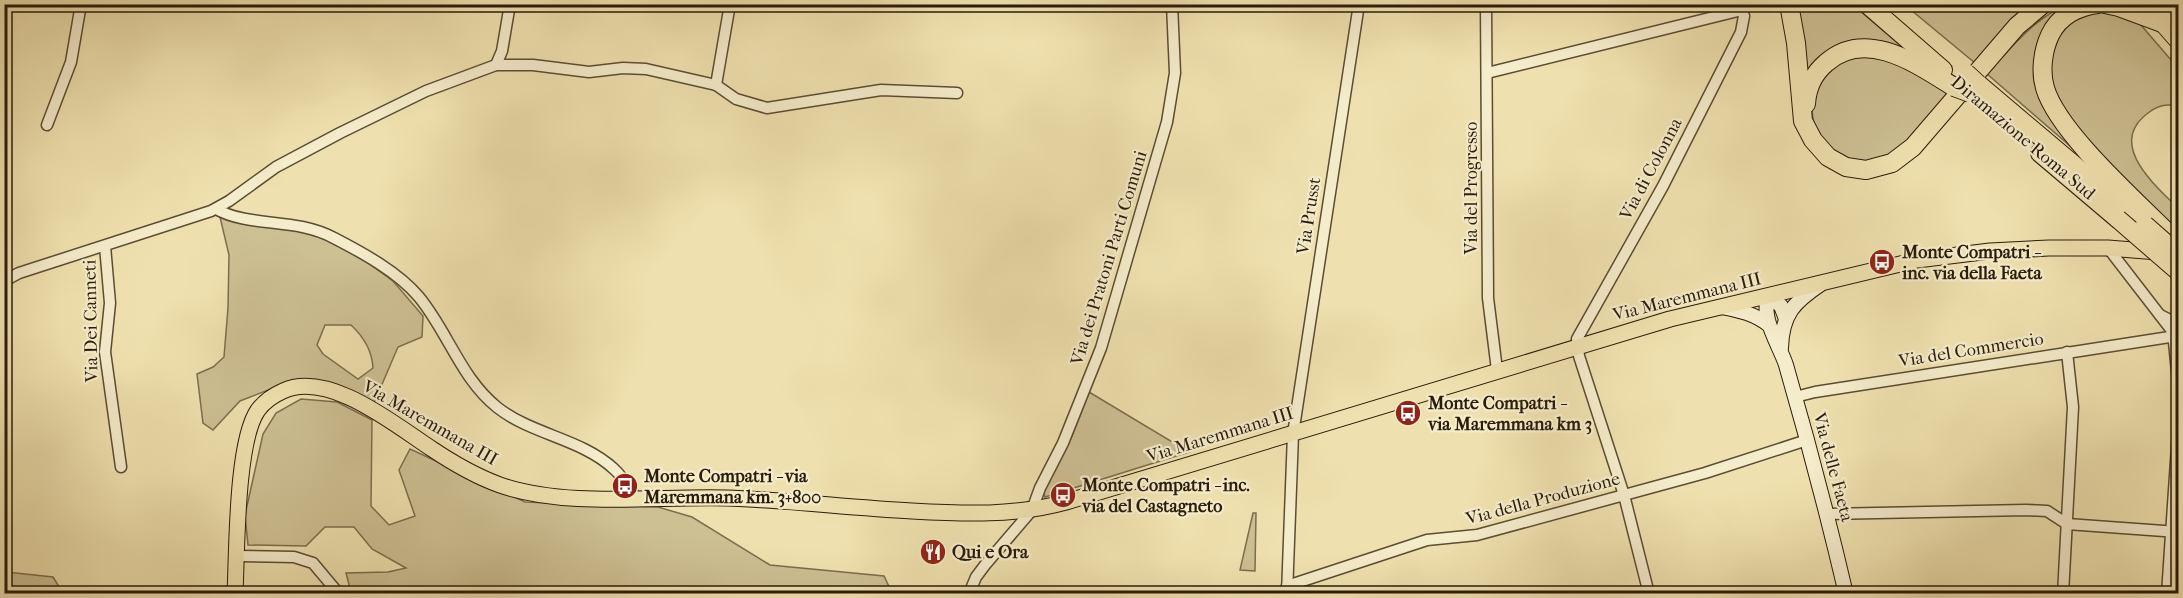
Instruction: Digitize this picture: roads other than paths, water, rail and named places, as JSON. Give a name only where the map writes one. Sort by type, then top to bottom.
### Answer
[{"type":"highway","points":[[1789,4],[1796,43],[1801,111],[1806,127],[1823,153],[1842,166],[1866,170],[1892,163],[1913,147],[2018,26],[2043,4]]},
{"type":"highway","name":"Diramazione Roma Sud","points":[[1868,4],[1965,84],[2145,225],[2178,254]]},
{"type":"highway","name":"Diramazione Roma Sud","points":[[1885,4],[1965,84],[2178,271]]},
{"type":"highway","points":[[2098,4],[2073,11],[2059,21],[2053,29],[2048,38],[2043,60],[2045,88],[2054,109],[2070,132],[2178,246]]},
{"type":"highway","points":[[2105,4],[2172,21]]},
{"type":"highway","points":[[2142,4],[2172,21]]},
{"type":"highway","points":[[2163,4],[2178,40]]},
{"type":"highway","points":[[1806,127],[1807,97],[1812,80],[1821,67],[1831,59],[1850,51],[1875,49],[1901,56],[1965,84]]},
{"type":"main road","name":"Via Maremmana III","points":[[235,594],[241,474],[251,427],[263,404],[280,392],[294,388],[322,389],[356,400],[460,466],[481,478],[509,488],[549,495],[733,498],[966,514],[1004,513],[1032,510],[1066,502],[1688,314],[1917,260],[2038,248],[2108,248],[2178,254]]},
{"type":"street","points":[[47,125],[70,62],[81,4]]},
{"type":"street","points":[[496,65],[502,51],[510,4]]},
{"type":"street","points":[[716,85],[730,4]]},
{"type":"street","name":"Via dei Pratoni Parti Comuni","points":[[969,594],[976,577],[985,565],[1032,510],[1043,482],[1064,443],[1097,358],[1164,136],[1175,80],[1172,4]]},
{"type":"street","name":"Via Prusst","points":[[1287,590],[1293,434],[1359,4]]},
{"type":"street","name":"Via del Progresso","points":[[1486,4],[1488,298],[1497,370]]},
{"type":"street","points":[[1487,73],[1741,7]]},
{"type":"street","name":"Via di Colonna","points":[[1576,346],[1579,333],[1663,186],[1741,32],[1744,16],[1741,7]]},
{"type":"street","points":[[4,281],[19,273],[216,209],[276,167],[340,133],[426,91],[496,65],[533,65],[589,72],[640,69],[716,85],[736,99],[771,108],[821,98],[888,89],[957,93]]},
{"type":"street","points":[[216,209],[231,216],[297,225],[316,230],[338,240],[387,270],[421,299],[459,360],[489,400],[520,421],[603,461],[621,476],[636,498]]},
{"type":"street","name":"Via Dei Canneti","points":[[105,246],[110,309],[105,352],[121,467]]},
{"type":"street","points":[[2108,248],[2177,341],[2178,382]]},
{"type":"street","points":[[1781,350],[1786,318],[1801,297],[1822,283]]},
{"type":"street","points":[[1769,325],[1766,308],[1770,296],[1781,306],[1786,318]]},
{"type":"street","points":[[1720,307],[1748,313],[1769,325]]},
{"type":"street","points":[[2157,314],[2178,324]]},
{"type":"street","name":"Via delle Faeta","points":[[1769,325],[1781,350],[1795,398],[1846,594]]},
{"type":"street","name":"Via del Commercio","points":[[1795,398],[1826,390],[2154,339],[2177,341]]},
{"type":"street","points":[[1576,346],[1624,495],[1649,594]]},
{"type":"street","points":[[2062,594],[2073,407],[2067,352]]},
{"type":"street","points":[[2167,594],[2176,532],[2178,430]]},
{"type":"street","name":"Via della Produzione","points":[[1287,590],[1427,540],[1477,536],[1705,473],[1807,440]]},
{"type":"street","points":[[1827,514],[2026,510],[2047,512],[2067,524],[2176,532]]},
{"type":"street","points":[[237,556],[294,557],[313,563],[339,594]]},
{"type":"place","name":"Monte Compatri - inc. via della Faeta","points":[[1882,262]]},
{"type":"place","name":"Monte Compatri - via Maremmana km 3","points":[[1408,413]]},
{"type":"place","name":"Monte Compatri - via Maremmana km. 3+800","points":[[625,486]]},
{"type":"place","name":"Monte Compatri - inc. via del Castagneto","points":[[1063,495]]},
{"type":"place","name":"Qui e Ora","points":[[933,552]]}]
